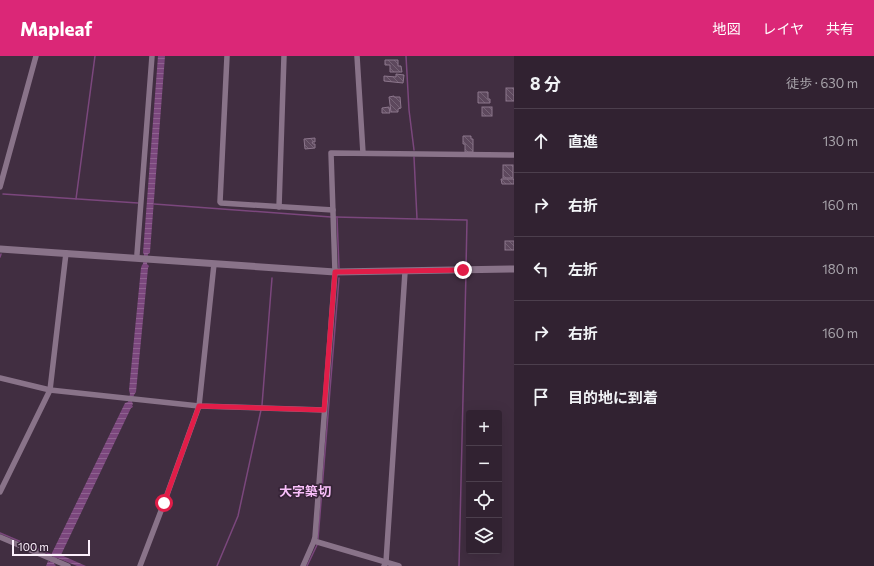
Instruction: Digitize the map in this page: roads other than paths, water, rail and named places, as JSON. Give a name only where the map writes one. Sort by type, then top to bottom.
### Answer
[{"type":"street","points":[[0,186],[36,56]]},
{"type":"street","points":[[139,256],[152,56]]},
{"type":"street","points":[[227,56],[220,202],[279,206],[333,215]]},
{"type":"street","points":[[279,206],[284,56]]},
{"type":"street","points":[[357,56],[363,153]]},
{"type":"street","points":[[303,566],[314,541],[335,272],[331,153],[514,155]]},
{"type":"street","points":[[0,249],[139,256],[151,260],[335,272],[514,269]]},
{"type":"street","points":[[0,492],[50,390],[66,253]]},
{"type":"street","points":[[140,566],[199,406],[214,264]]},
{"type":"street","points":[[385,564],[405,272]]},
{"type":"street","points":[[0,378],[50,390],[199,406],[324,410]]},
{"type":"street","points":[[0,536],[68,566]]},
{"type":"street","points":[[314,541],[385,564],[399,566]]},
{"type":"waterway","points":[[76,199],[95,56]]},
{"type":"waterway","points":[[406,56],[409,110],[414,150]]},
{"type":"waterway","points":[[335,217],[417,219],[414,157]]},
{"type":"waterway","points":[[3,194],[138,203]]},
{"type":"waterway","points":[[154,204],[331,217]]},
{"type":"waterway","points":[[337,217],[339,268]]},
{"type":"waterway","points":[[417,219],[467,220],[466,268]]},
{"type":"waterway","points":[[459,566],[466,272]]},
{"type":"waterway","points":[[262,405],[272,278]]},
{"type":"waterway","points":[[318,539],[339,278]]},
{"type":"waterway","points":[[217,566],[238,516],[261,410]]},
{"type":"waterway","points":[[0,533],[52,555]]},
{"type":"waterway","points":[[307,566],[317,545]]},
{"type":"district","name":"大字築切","points":[[305,491]]}]
